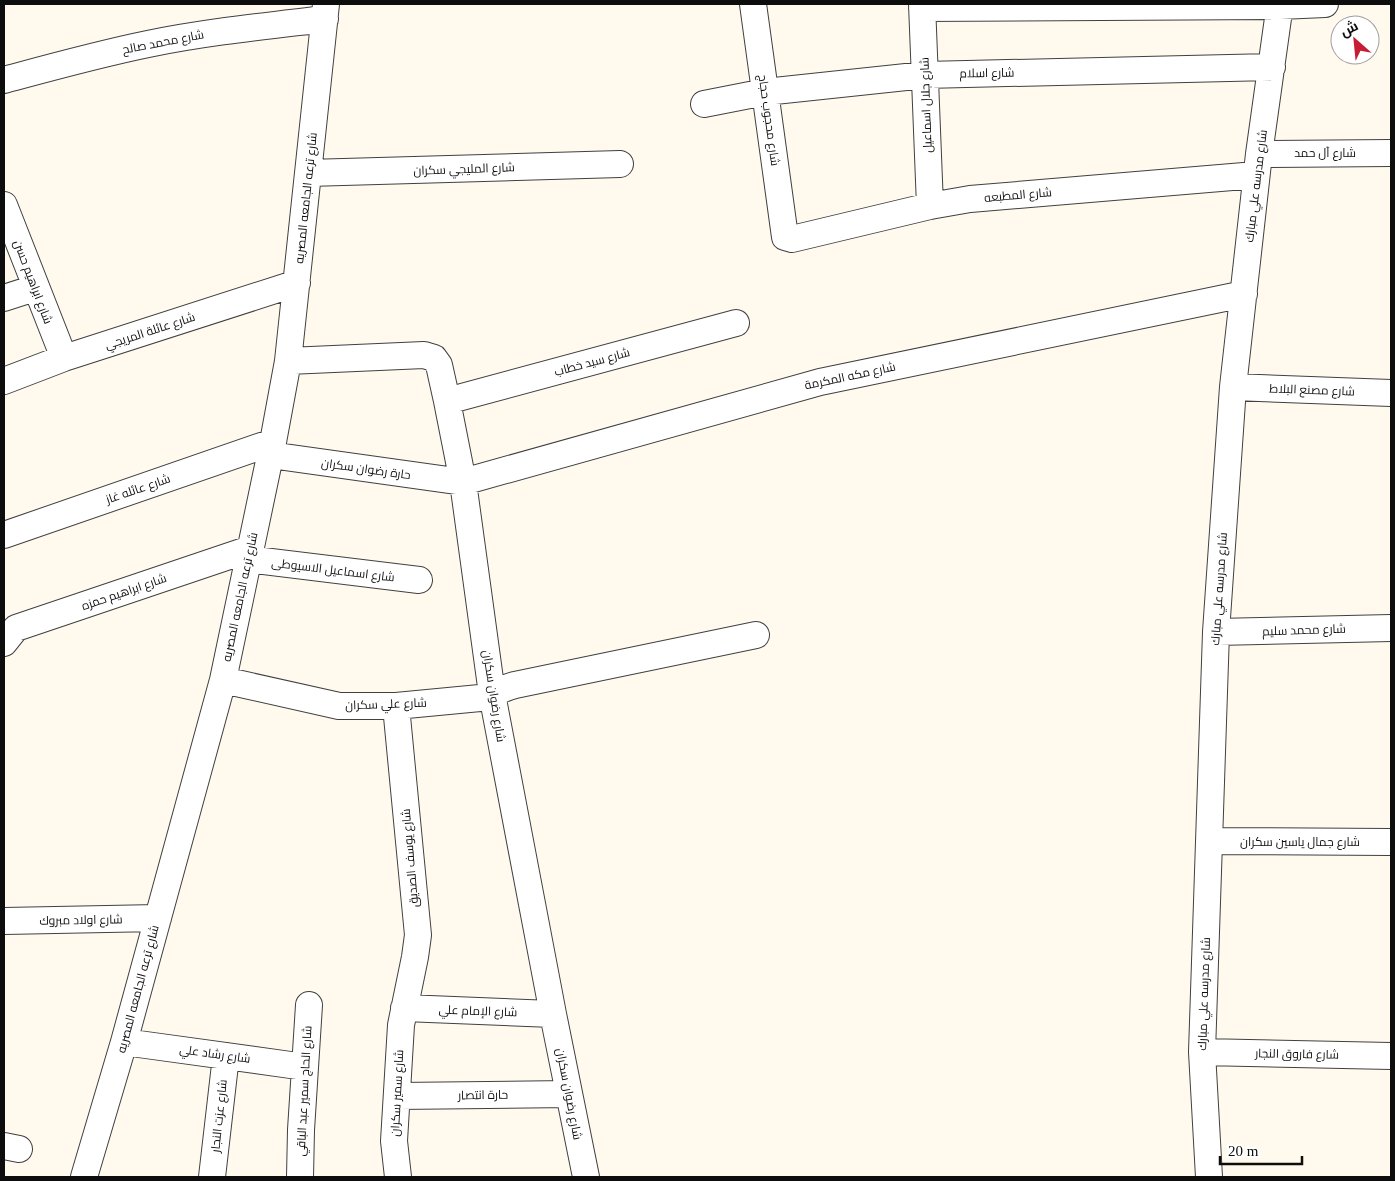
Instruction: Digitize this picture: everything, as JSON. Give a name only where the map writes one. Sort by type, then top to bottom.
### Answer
[{"type":"street","name":"شارع محجوب حجاج","points":[[753,4],[785,237]]},
{"type":"street","points":[[922,6],[1325,4]]},
{"type":"street","name":"شارع مدرسه علي مبارك","points":[[1209,1177],[1202,1052],[1216,632],[1233,388],[1258,164],[1280,5]]},
{"type":"street","name":"شارع جلال اسماعيل","points":[[922,6],[930,206]]},
{"type":"street","name":"شارع محمد صالح","points":[[4,80],[149,44],[326,11]]},
{"type":"street","name":"شارع ترعه الجامعه المصريه","points":[[84,1177],[124,1042],[223,680],[271,449],[288,360],[326,11]]},
{"type":"street","name":"شارع اسلام","points":[[704,104],[765,92],[925,74],[1272,67]]},
{"type":"street","name":"شارع آل حمد","points":[[1258,164],[1391,153]]},
{"type":"street","name":"شارع المليجي سكران","points":[[308,173],[620,164]]},
{"type":"street","name":"شارع المطبعه","points":[[785,237],[792,239],[930,206],[970,199],[1258,164]]},
{"type":"street","name":"شارع ابراهيم حسن","points":[[4,205],[64,358]]},
{"type":"street","name":"شارع عائلة المريجي","points":[[4,381],[64,358],[297,284]]},
{"type":"street","points":[[4,298],[35,288]]},
{"type":"street","name":"شارع مكه المكرمة","points":[[463,482],[820,382],[1244,294]]},
{"type":"street","name":"شارع سيد خطاب","points":[[447,400],[736,323]]},
{"type":"street","name":"شارع رضوان سكران","points":[[288,360],[424,355],[434,358],[439,366],[463,482],[492,694],[586,1177]]},
{"type":"street","name":"شارع مصنع البلاط","points":[[1233,388],[1391,392]]},
{"type":"street","name":"حارة رضوان سكران","points":[[271,449],[463,482]]},
{"type":"street","name":"شارع عائله غاز","points":[[4,535],[271,449]]},
{"type":"street","name":"شارع اسماعيل الاسيوطى","points":[[248,554],[419,580]]},
{"type":"street","name":"شارع ابراهيم حمزه","points":[[4,643],[16,628],[248,554]]},
{"type":"street","name":"شارع محمد سليم","points":[[1216,632],[1391,628]]},
{"type":"street","name":"شارع علي سكران","points":[[223,680],[339,706],[396,706],[480,698],[515,685],[756,635]]},
{"type":"street","name":"شارع يوسف الصديق","points":[[396,706],[418,935],[404,1008]]},
{"type":"street","name":"شارع جمال ياسين سكران","points":[[1208,841],[1391,842]]},
{"type":"street","name":"شارع اولاد مبروك","points":[[4,921],[158,918]]},
{"type":"street","name":"شارع الحاج سمير عبد الباقي","points":[[300,1177],[309,1005]]},
{"type":"street","name":"شارع الإمام علي","points":[[404,1008],[553,1014]]},
{"type":"street","name":"شارع سمير سكران","points":[[398,1177],[394,1141],[401,1025],[404,1008]]},
{"type":"street","name":"شارع رشاد علي","points":[[124,1042],[305,1066]]},
{"type":"street","name":"شارع فاروق النجار","points":[[1202,1052],[1391,1056]]},
{"type":"street","name":"شارع عزت النجار","points":[[212,1177],[226,1056]]},
{"type":"street","name":"حارة انتصار","points":[[396,1096],[569,1094]]}]
